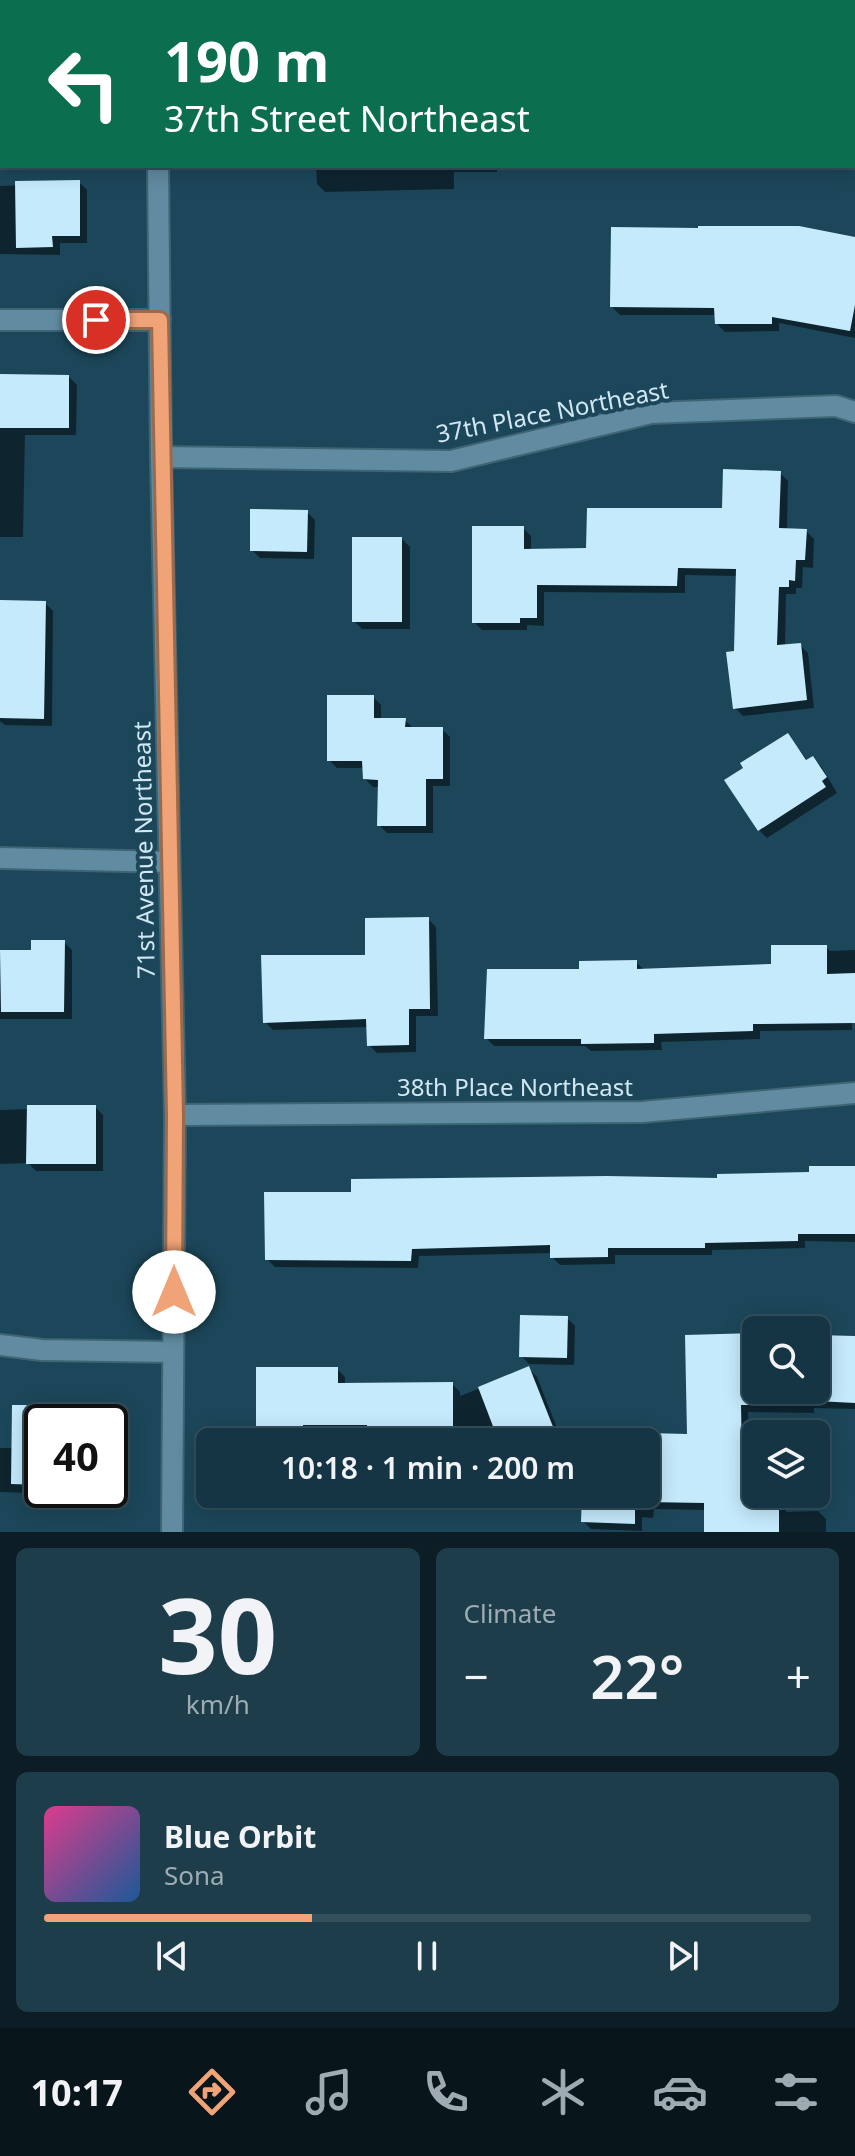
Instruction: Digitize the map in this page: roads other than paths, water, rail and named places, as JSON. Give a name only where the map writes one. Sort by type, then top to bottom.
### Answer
[{"type":"street","name":"71st Avenue Northeast","points":[[158,168],[168,862],[175,1115],[172,1532]]},
{"type":"street","points":[[0,320],[160,320]]},
{"type":"street","name":"37th Place Northeast","points":[[161,457],[451,461],[651,413],[836,406],[855,412]]},
{"type":"street","points":[[0,858],[168,862]]},
{"type":"street","name":"38th Place Northeast","points":[[175,1115],[642,1112],[855,1093]]},
{"type":"street","points":[[0,1345],[42,1350],[173,1352]]}]
